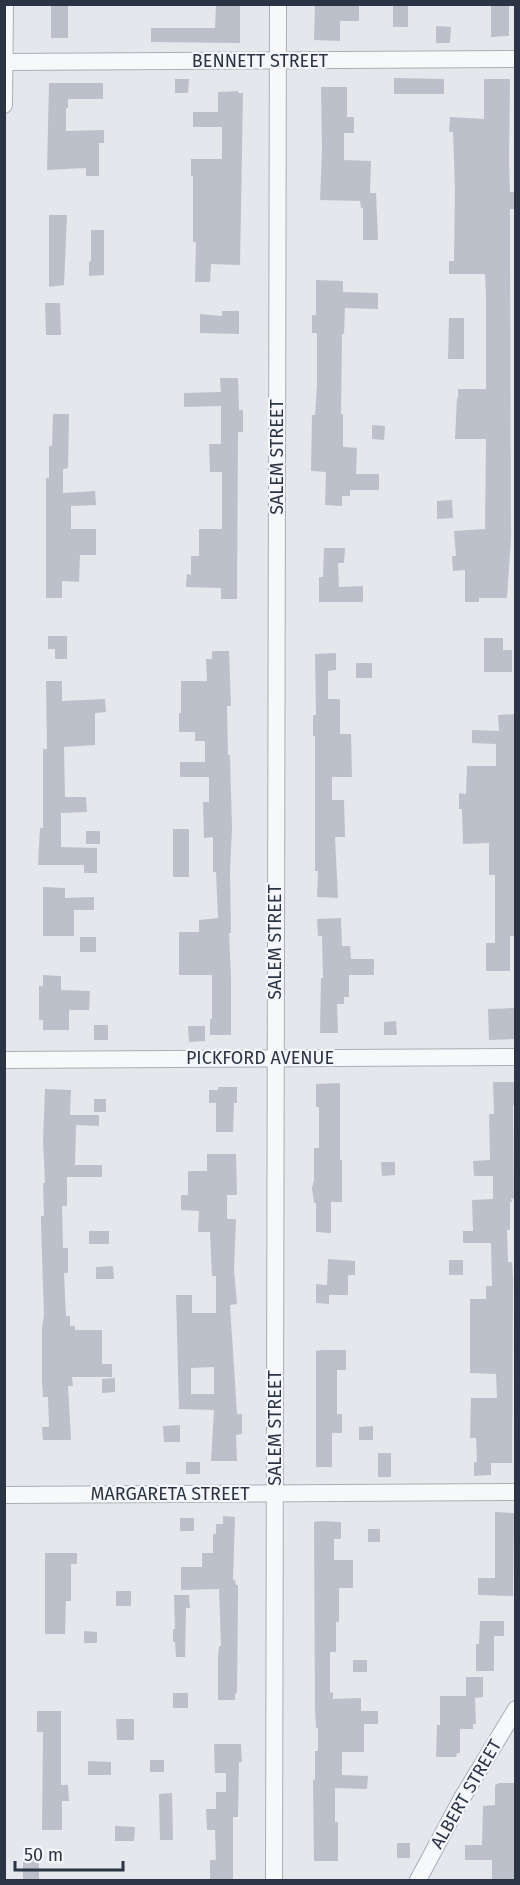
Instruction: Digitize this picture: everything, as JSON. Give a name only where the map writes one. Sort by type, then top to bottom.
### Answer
[{"type":"street","points":[[4,105],[5,4]]},
{"type":"street","name":"SALEM STREET","points":[[274,1881],[278,4]]},
{"type":"street","name":"BENNETT STREET","points":[[5,62],[516,59]]},
{"type":"street","name":"PICKFORD AVENUE","points":[[4,1060],[516,1057]]},
{"type":"street","name":"MARGARETA STREET","points":[[4,1495],[516,1492]]},
{"type":"street","name":"ALBERT STREET","points":[[418,1881],[462,1798],[516,1709]]},
{"type":"building","points":[[51,4],[68,4],[68,38],[51,38]]},
{"type":"building","points":[[216,4],[240,4],[240,43],[151,42],[151,28],[215,28]]},
{"type":"building","points":[[315,4],[359,4],[359,21],[340,21],[340,41],[314,40]]},
{"type":"building","points":[[393,4],[408,4],[408,27],[393,27]]},
{"type":"building","points":[[491,4],[509,4],[509,36],[491,37]]},
{"type":"building","points":[[436,26],[451,27],[450,43],[436,43]]},
{"type":"building","points":[[394,78],[444,79],[444,94],[394,94]]},
{"type":"building","points":[[175,79],[189,79],[188,93],[175,93]]},
{"type":"building","points":[[484,79],[510,79],[509,164],[510,192],[514,192],[514,209],[510,209],[511,538],[507,598],[479,598],[479,602],[465,602],[465,570],[453,571],[452,556],[456,556],[454,531],[485,529],[486,439],[455,439],[457,398],[458,389],[486,389],[486,295],[485,274],[449,274],[449,261],[454,261],[455,189],[453,132],[449,132],[450,117],[484,119]]},
{"type":"building","points":[[49,83],[103,83],[103,99],[68,99],[68,108],[66,108],[66,131],[104,130],[104,143],[99,143],[99,176],[86,176],[86,168],[47,170]]},
{"type":"building","points":[[321,87],[347,87],[347,117],[354,117],[354,133],[344,133],[344,160],[371,161],[370,193],[376,193],[378,240],[363,240],[363,208],[361,208],[360,201],[320,200]]},
{"type":"building","points":[[218,92],[243,93],[240,265],[211,264],[210,282],[195,282],[196,242],[193,242],[191,159],[222,159],[222,127],[193,127],[193,112],[218,112]]},
{"type":"building","points":[[49,215],[67,215],[64,285],[49,287]]},
{"type":"building","points":[[91,230],[104,230],[104,275],[89,276]]},
{"type":"building","points":[[316,280],[343,281],[343,292],[378,293],[378,309],[345,308],[344,334],[342,334],[341,414],[343,414],[343,447],[357,448],[356,474],[379,474],[379,490],[350,490],[350,496],[342,496],[342,506],[325,505],[326,472],[311,471],[312,415],[315,415],[317,386],[317,333],[312,333],[312,315],[316,315]]},
{"type":"building","points":[[45,303],[60,303],[61,335],[46,335]]},
{"type":"building","points":[[222,311],[239,311],[239,334],[200,333],[200,314],[222,316]]},
{"type":"building","points":[[449,318],[464,318],[464,359],[448,359]]},
{"type":"building","points":[[220,378],[238,378],[239,410],[243,410],[243,432],[238,432],[237,599],[221,599],[221,588],[186,587],[187,574],[191,575],[191,556],[199,556],[199,529],[222,529],[222,472],[210,472],[209,444],[221,444],[221,406],[184,407],[184,393],[221,392]]},
{"type":"building","points":[[53,414],[69,414],[68,468],[63,469],[63,493],[95,491],[96,505],[71,506],[71,529],[96,529],[96,555],[80,555],[79,582],[62,581],[62,598],[46,598],[46,478],[49,478],[49,446],[52,446]]},
{"type":"building","points":[[372,425],[385,426],[384,440],[372,439]]},
{"type":"building","points":[[452,500],[453,518],[437,519],[437,501]]},
{"type":"building","points":[[324,548],[345,548],[344,563],[338,563],[339,587],[363,586],[363,602],[319,602],[319,577],[323,577]]},
{"type":"building","points":[[48,636],[67,636],[67,659],[55,659],[55,649],[48,649]]},
{"type":"building","points":[[484,638],[503,638],[503,650],[512,650],[512,672],[484,672]]},
{"type":"building","points":[[212,651],[229,651],[231,706],[227,706],[232,828],[231,933],[229,933],[231,1035],[210,1035],[212,975],[179,975],[179,932],[199,932],[199,920],[218,918],[216,872],[213,872],[213,837],[204,838],[203,802],[209,802],[209,777],[180,777],[180,762],[205,762],[205,741],[195,741],[195,732],[179,732],[181,681],[207,681],[206,659],[212,659]]},
{"type":"building","points":[[336,653],[336,670],[328,671],[328,699],[340,699],[340,734],[351,734],[352,777],[332,777],[332,800],[344,800],[345,837],[335,837],[338,898],[317,897],[315,736],[313,736],[313,715],[316,715],[315,654]]},
{"type":"building","points":[[356,663],[372,663],[372,678],[356,678]]},
{"type":"building","points":[[46,681],[62,681],[62,701],[105,699],[106,712],[95,713],[95,745],[64,747],[65,797],[86,797],[87,812],[61,813],[61,847],[97,848],[97,873],[84,873],[84,865],[38,865],[40,828],[43,828],[43,749],[47,749]]},
{"type":"building","points":[[515,714],[516,936],[510,936],[510,971],[486,971],[486,943],[495,943],[495,875],[489,875],[489,843],[463,844],[459,793],[466,794],[467,766],[496,766],[496,744],[472,743],[472,730],[499,731],[498,715]]},
{"type":"building","points":[[173,829],[189,829],[189,877],[173,877]]},
{"type":"building","points":[[86,831],[100,831],[100,844],[86,844]]},
{"type":"building","points":[[43,887],[65,888],[65,898],[94,897],[94,910],[74,910],[74,936],[43,936]]},
{"type":"building","points":[[341,918],[342,946],[350,946],[351,959],[374,959],[374,975],[349,975],[349,997],[344,997],[344,1004],[337,1004],[338,1033],[320,1033],[321,978],[323,978],[322,936],[318,936],[317,919]]},
{"type":"building","points":[[80,937],[96,937],[96,952],[80,952]]},
{"type":"building","points":[[43,975],[61,976],[61,990],[90,991],[89,1010],[69,1010],[69,1030],[43,1030],[43,1020],[39,1020],[39,986],[43,986]]},
{"type":"building","points":[[514,1008],[515,1039],[489,1040],[488,1009]]},
{"type":"building","points":[[396,1021],[397,1035],[384,1035],[384,1022]]},
{"type":"building","points":[[94,1025],[108,1025],[108,1040],[94,1040]]},
{"type":"building","points":[[188,1026],[205,1026],[205,1041],[189,1042]]},
{"type":"building","points":[[493,1082],[515,1082],[515,1105],[513,1105],[514,1199],[511,1198],[512,1202],[510,1202],[510,1230],[507,1230],[508,1262],[512,1262],[513,1279],[512,1463],[491,1463],[491,1475],[474,1476],[474,1462],[477,1462],[476,1438],[470,1438],[471,1398],[497,1398],[496,1374],[470,1373],[470,1299],[486,1299],[486,1286],[492,1286],[491,1243],[463,1243],[463,1231],[473,1231],[472,1200],[493,1199],[493,1176],[474,1176],[473,1161],[490,1160],[489,1114],[494,1114]]},
{"type":"building","points":[[340,1083],[342,1202],[331,1202],[331,1233],[316,1232],[316,1203],[314,1203],[312,1188],[314,1148],[319,1148],[319,1107],[316,1107],[316,1084]]},
{"type":"building","points":[[218,1087],[237,1087],[233,1132],[216,1132],[216,1103],[209,1103],[209,1090],[218,1090]]},
{"type":"building","points":[[45,1089],[71,1090],[70,1115],[99,1115],[99,1126],[76,1125],[75,1165],[102,1165],[102,1177],[67,1177],[67,1206],[62,1206],[63,1248],[68,1248],[68,1273],[64,1273],[66,1316],[70,1316],[70,1326],[75,1326],[75,1330],[102,1330],[102,1364],[112,1364],[112,1377],[72,1377],[73,1386],[68,1386],[71,1440],[43,1440],[42,1427],[49,1427],[48,1397],[43,1397],[42,1381],[44,1315],[41,1216],[44,1216]]},
{"type":"building","points":[[94,1099],[106,1099],[106,1112],[94,1112]]},
{"type":"building","points":[[207,1154],[236,1154],[237,1195],[227,1195],[227,1219],[236,1219],[234,1269],[237,1304],[230,1305],[237,1414],[242,1414],[242,1434],[236,1435],[237,1461],[211,1461],[214,1410],[179,1409],[176,1295],[192,1295],[192,1313],[216,1313],[216,1276],[212,1276],[210,1232],[198,1232],[199,1211],[181,1210],[181,1195],[188,1195],[188,1171],[207,1171]],"holes":[[[214,1367],[214,1394],[191,1394],[191,1368]]]},
{"type":"building","points":[[381,1162],[395,1162],[395,1175],[382,1176]]},
{"type":"building","points":[[89,1231],[109,1231],[109,1244],[89,1244]]},
{"type":"building","points":[[328,1259],[355,1261],[355,1275],[348,1275],[348,1295],[329,1295],[329,1304],[316,1303],[316,1284],[327,1285]]},
{"type":"building","points":[[449,1260],[463,1260],[463,1275],[449,1275]]},
{"type":"building","points":[[113,1266],[114,1279],[96,1279],[96,1267]]},
{"type":"building","points":[[346,1350],[346,1370],[337,1370],[337,1414],[342,1414],[342,1433],[332,1433],[332,1467],[316,1467],[316,1351]]},
{"type":"building","points":[[115,1378],[115,1392],[102,1393],[102,1379]]},
{"type":"building","points":[[180,1425],[180,1442],[164,1442],[163,1426]]},
{"type":"building","points":[[373,1426],[373,1440],[359,1440],[359,1427]]},
{"type":"building","points":[[378,1453],[391,1453],[391,1477],[378,1477]]},
{"type":"building","points":[[186,1462],[200,1462],[200,1474],[186,1474]]},
{"type":"building","points":[[495,1512],[514,1513],[513,1596],[478,1595],[478,1578],[495,1578]]},
{"type":"building","points":[[223,1516],[235,1517],[233,1580],[238,1585],[238,1597],[235,1700],[218,1700],[218,1657],[219,1646],[221,1646],[219,1589],[181,1590],[181,1567],[202,1567],[202,1553],[213,1553],[213,1534],[216,1534],[216,1524],[223,1524]]},
{"type":"building","points":[[180,1518],[194,1518],[194,1531],[180,1531]]},
{"type":"building","points":[[314,1522],[341,1522],[341,1539],[334,1539],[334,1560],[353,1560],[353,1588],[339,1588],[336,1652],[330,1652],[330,1693],[333,1692],[333,1699],[361,1698],[361,1711],[378,1711],[378,1724],[364,1724],[364,1752],[342,1752],[342,1775],[368,1776],[367,1789],[335,1788],[338,1861],[314,1861],[313,1780],[315,1780],[315,1751],[318,1751],[318,1728],[316,1728],[315,1709]]},
{"type":"building","points":[[368,1529],[380,1529],[380,1542],[368,1542]]},
{"type":"building","points":[[45,1553],[77,1553],[77,1564],[71,1564],[71,1601],[66,1601],[65,1634],[45,1634]]},
{"type":"building","points":[[116,1591],[131,1591],[131,1606],[116,1606]]},
{"type":"building","points":[[174,1595],[189,1595],[190,1608],[186,1608],[185,1657],[176,1657],[175,1642],[173,1642]]},
{"type":"building","points":[[480,1621],[504,1621],[504,1636],[494,1636],[494,1671],[476,1671],[476,1644],[479,1644]]},
{"type":"building","points":[[84,1631],[97,1632],[97,1643],[84,1643]]},
{"type":"building","points":[[353,1660],[367,1660],[367,1672],[353,1672]]},
{"type":"building","points":[[466,1677],[483,1677],[483,1697],[475,1698],[476,1724],[473,1724],[473,1729],[460,1729],[460,1753],[457,1753],[456,1757],[436,1757],[437,1725],[440,1725],[440,1696],[466,1696]]},
{"type":"building","points":[[173,1693],[188,1693],[188,1708],[173,1708]]},
{"type":"building","points":[[37,1711],[61,1711],[61,1785],[68,1785],[69,1801],[62,1801],[62,1830],[42,1830],[43,1732],[37,1732]]},
{"type":"building","points":[[116,1719],[134,1719],[134,1740],[117,1740]]},
{"type":"building","points":[[214,1744],[241,1744],[238,1817],[233,1817],[233,1881],[210,1881],[210,1860],[216,1860],[215,1830],[207,1830],[206,1809],[216,1809],[216,1792],[226,1792],[226,1773],[215,1773]]},
{"type":"building","points":[[150,1760],[164,1760],[164,1772],[150,1772]]},
{"type":"building","points":[[88,1761],[111,1762],[111,1775],[88,1775]]},
{"type":"building","points":[[516,1783],[514,1881],[492,1881],[492,1860],[465,1860],[465,1845],[482,1845],[483,1806],[495,1805],[495,1785]]},
{"type":"building","points":[[172,1793],[173,1840],[160,1840],[159,1794]]},
{"type":"building","points":[[115,1826],[135,1827],[134,1841],[115,1841]]},
{"type":"building","points":[[397,1843],[410,1843],[410,1858],[397,1858]]},
{"type":"building","points":[[23,1845],[39,1855],[39,1881],[23,1881]]}]
